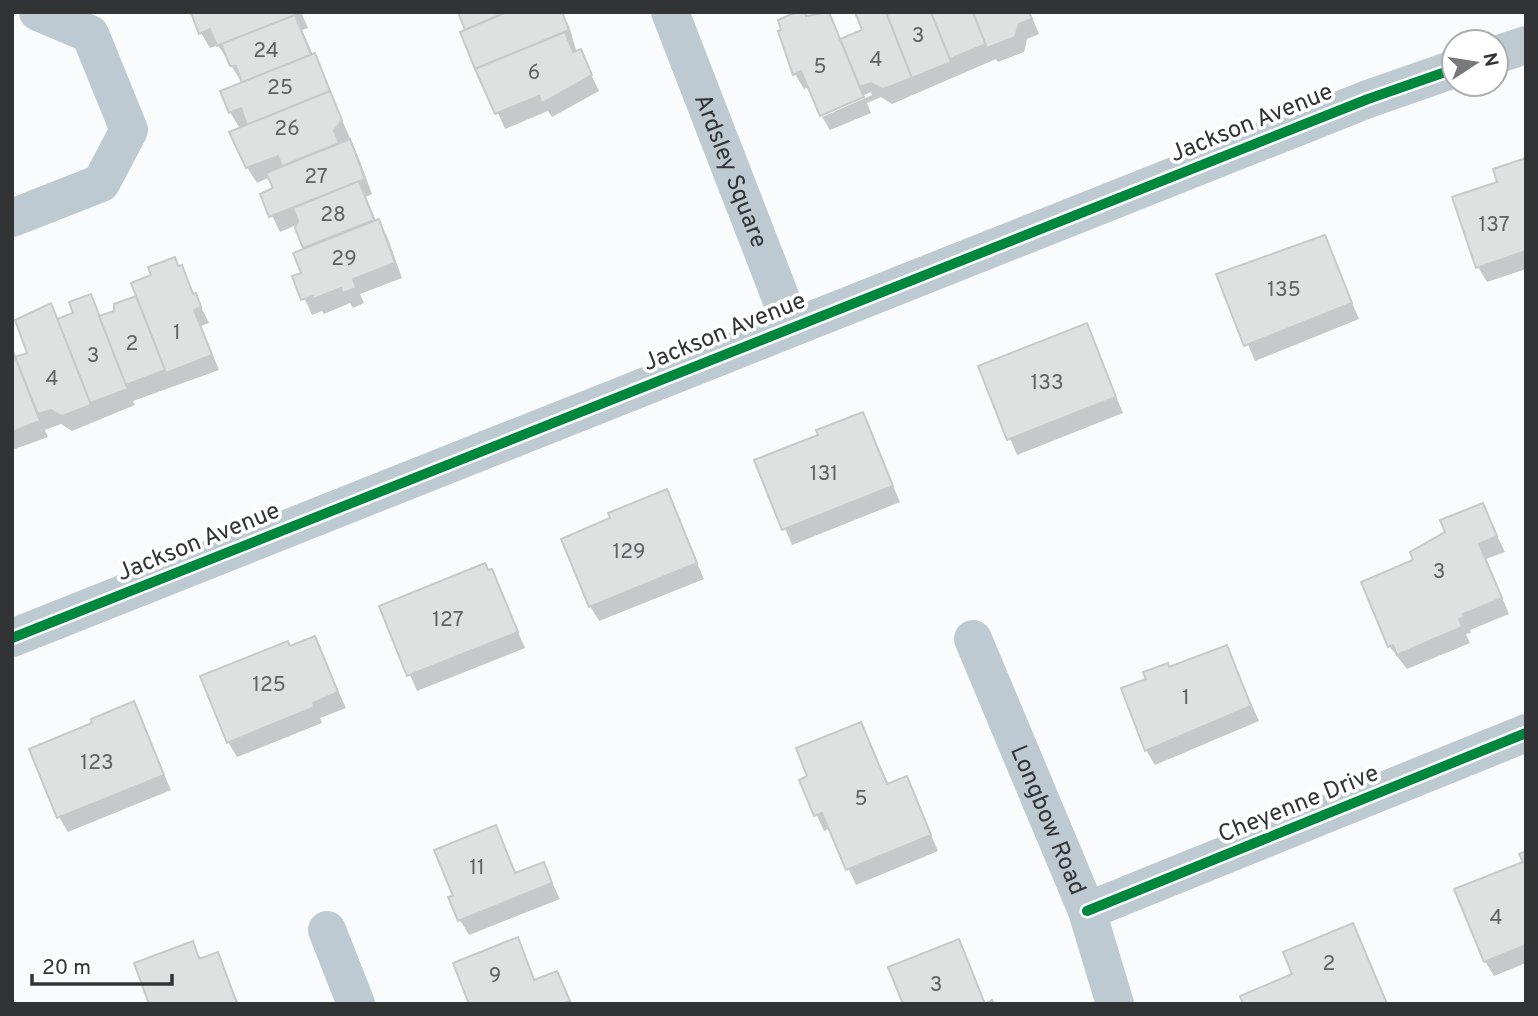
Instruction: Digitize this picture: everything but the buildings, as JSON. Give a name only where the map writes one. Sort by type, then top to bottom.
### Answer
[{"type":"street","points":[[12,22],[37,12],[90,34],[130,130],[101,183],[12,218]]},
{"type":"street","name":"Ardsley Square","points":[[670,12],[792,327]]},
{"type":"street","name":"Jackson Avenue","points":[[12,638],[1368,99],[1440,74]]},
{"type":"street","name":"Longbow Road","points":[[973,639],[1087,911],[1115,1004]]},
{"type":"street","name":"Cheyenne Drive","points":[[1087,911],[1526,733]]},
{"type":"street","points":[[327,930],[356,1004]]},
{"type":"cycle path","points":[[12,638],[1368,99],[1440,74]]},
{"type":"cycle path","points":[[1087,911],[1526,733]]}]
